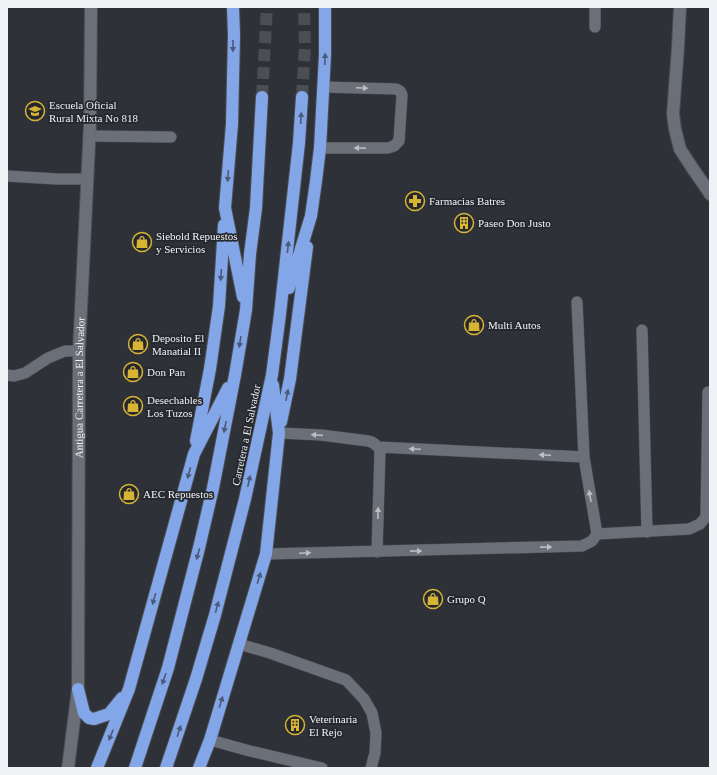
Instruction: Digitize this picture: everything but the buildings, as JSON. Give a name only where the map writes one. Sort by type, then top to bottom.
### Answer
[{"type":"highway","points":[[98,768],[129,689],[194,454],[210,369],[219,306],[232,124],[234,35],[233,7]]},
{"type":"highway","points":[[199,768],[210,740],[266,554],[279,433],[290,380],[320,148],[324,87],[325,7]]},
{"type":"highway","name":"Carretera a El Salvador","points":[[135,768],[168,668],[199,548],[213,488],[235,375],[246,310],[250,254],[256,208],[262,97]]},
{"type":"highway","name":"Carretera a El Salvador","points":[[166,768],[196,679],[217,608],[246,499],[272,376],[299,143],[302,97]]},
{"type":"highway","points":[[225,208],[246,310]]},
{"type":"highway","points":[[280,314],[311,216]]},
{"type":"highway","points":[[194,454],[235,375]]},
{"type":"highway","points":[[272,376],[279,433]]},
{"type":"highway","points":[[78,689],[84,713],[89,718],[94,719],[109,714],[129,689]]},
{"type":"street","name":"Antigua Carretera a El Salvador","points":[[68,768],[78,689],[80,351],[89,136],[91,7]]},
{"type":"street","points":[[680,7],[673,114],[674,122],[680,149],[710,194]]},
{"type":"lane","points":[[595,7],[595,27]]},
{"type":"lane","points":[[320,148],[388,148],[394,146],[399,141],[402,94],[400,91],[396,89],[324,87]]},
{"type":"lane","points":[[89,136],[171,137]]},
{"type":"lane","points":[[7,176],[57,179],[87,178]]},
{"type":"lane","points":[[266,554],[582,546],[592,541],[597,534],[584,457],[577,302]]},
{"type":"lane","points":[[642,330],[648,532]]},
{"type":"lane","points":[[7,375],[14,376],[25,373],[48,358],[65,351],[80,351]]},
{"type":"lane","points":[[597,534],[689,529],[700,524],[706,517],[708,392]]},
{"type":"lane","points":[[279,433],[321,435],[368,441],[374,443],[378,447],[380,450],[377,552]]},
{"type":"lane","points":[[378,447],[584,457]]},
{"type":"lane","points":[[239,644],[270,653],[346,680],[364,699],[372,713],[376,733],[375,753],[371,768]]},
{"type":"lane","points":[[210,740],[322,768]]},
{"type":"tunnel","points":[[262,97],[267,7]]},
{"type":"tunnel","points":[[302,97],[305,46],[304,7]]},
{"type":"place","name":"Escuela Oficial Rural Mixta No 818","points":[[35,111]]},
{"type":"place","name":"Farmacias Batres","points":[[415,201]]},
{"type":"place","name":"Paseo Don Justo","points":[[464,223]]},
{"type":"place","name":"Siebold Repuestos y Servicios","points":[[142,242]]},
{"type":"place","name":"Multi Autos","points":[[474,325]]},
{"type":"place","name":"Deposito El Manatial II","points":[[138,344]]},
{"type":"place","name":"Don Pan","points":[[133,372]]},
{"type":"place","name":"Desechables Los Tuzos","points":[[133,406]]},
{"type":"place","name":"AEC Repuestos","points":[[129,494]]},
{"type":"place","name":"Grupo Q","points":[[433,599]]},
{"type":"place","name":"Veterinaria El Rejo","points":[[295,725]]}]
